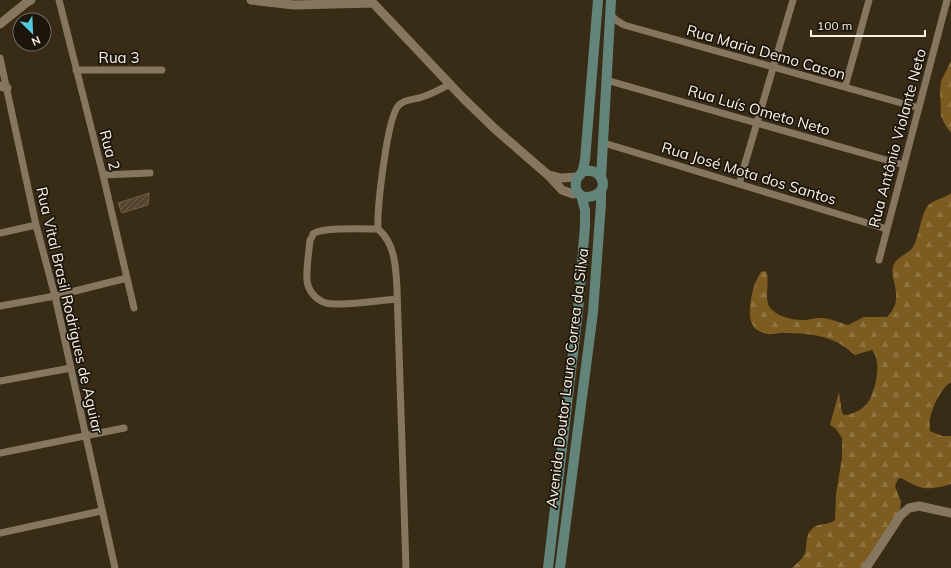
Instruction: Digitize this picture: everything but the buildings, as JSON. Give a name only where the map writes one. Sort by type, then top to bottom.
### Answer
[{"type":"main road","points":[[598,0],[585,160],[575,184],[580,194],[587,197],[597,195],[601,190],[602,184],[601,178],[611,0]]},
{"type":"main road","points":[[579,175],[587,170],[593,171],[601,178]]},
{"type":"main road","name":"Avenida Doutor Lauro Correa da Silva","points":[[560,568],[593,312],[601,190]]},
{"type":"main road","name":"Avenida Doutor Lauro Correa da Silva","points":[[548,568],[578,311],[585,226],[585,210],[580,194]]},
{"type":"street","points":[[0,24],[31,0]]},
{"type":"street","name":"Rua 2","points":[[59,0],[103,175],[134,308]]},
{"type":"street","points":[[251,0],[294,5],[368,2],[495,129],[548,175],[562,190],[573,194],[580,194]]},
{"type":"street","points":[[739,184],[793,0]]},
{"type":"street","points":[[845,87],[868,0]]},
{"type":"street","name":"Rua Antônio Violante Neto","points":[[879,260],[947,0]]},
{"type":"street","name":"Rua Maria Demo Cason","points":[[610,14],[624,25],[919,108]]},
{"type":"street","name":"Rua Vital Brasil Rodrigues de Aguiar","points":[[0,58],[3,87],[36,225],[55,296],[101,511],[115,568]]},
{"type":"street","name":"Rua 3","points":[[76,70],[162,70]]},
{"type":"street","name":"Rua Luís Ometo Neto","points":[[606,80],[904,165]]},
{"type":"street","points":[[378,229],[378,202],[384,161],[391,124],[396,109],[405,101],[426,96],[450,84]]},
{"type":"street","name":"Rua José Mota dos Santos","points":[[604,143],[887,229]]},
{"type":"street","points":[[103,175],[150,173]]},
{"type":"street","points":[[548,175],[560,178],[579,175]]},
{"type":"street","points":[[0,233],[36,225]]},
{"type":"street","points":[[397,299],[338,304],[326,303],[317,298],[310,290],[307,280],[310,240],[313,235],[318,232],[331,230],[378,229],[386,236],[392,249],[396,273],[397,299],[406,568]]},
{"type":"street","points":[[0,306],[55,296],[127,278]]},
{"type":"street","points":[[0,381],[71,368]]},
{"type":"street","points":[[0,453],[124,428]]},
{"type":"street","points":[[866,568],[900,516],[909,508],[919,506],[951,513]]},
{"type":"street","points":[[0,533],[101,511]]},
{"type":"green space","points":[[951,61],[951,133],[941,116],[940,89],[941,81]]},
{"type":"green space","points":[[951,193],[951,382],[947,385],[935,403],[931,413],[930,431],[942,436],[951,436],[951,484],[936,488],[925,488],[914,485],[901,478],[898,479],[895,486],[901,502],[900,513],[870,568],[792,568],[804,555],[807,537],[810,531],[817,525],[829,523],[835,520],[836,494],[842,458],[842,438],[836,429],[830,425],[839,392],[842,413],[844,415],[851,414],[862,408],[868,402],[874,388],[877,374],[877,361],[872,350],[855,355],[845,347],[830,339],[796,333],[770,334],[759,331],[753,326],[750,319],[750,305],[756,281],[761,272],[766,271],[768,279],[768,304],[774,312],[788,318],[803,320],[824,318],[848,325],[864,317],[887,317],[893,310],[896,302],[893,275],[894,264],[912,248],[918,236],[923,216],[929,204]]}]
